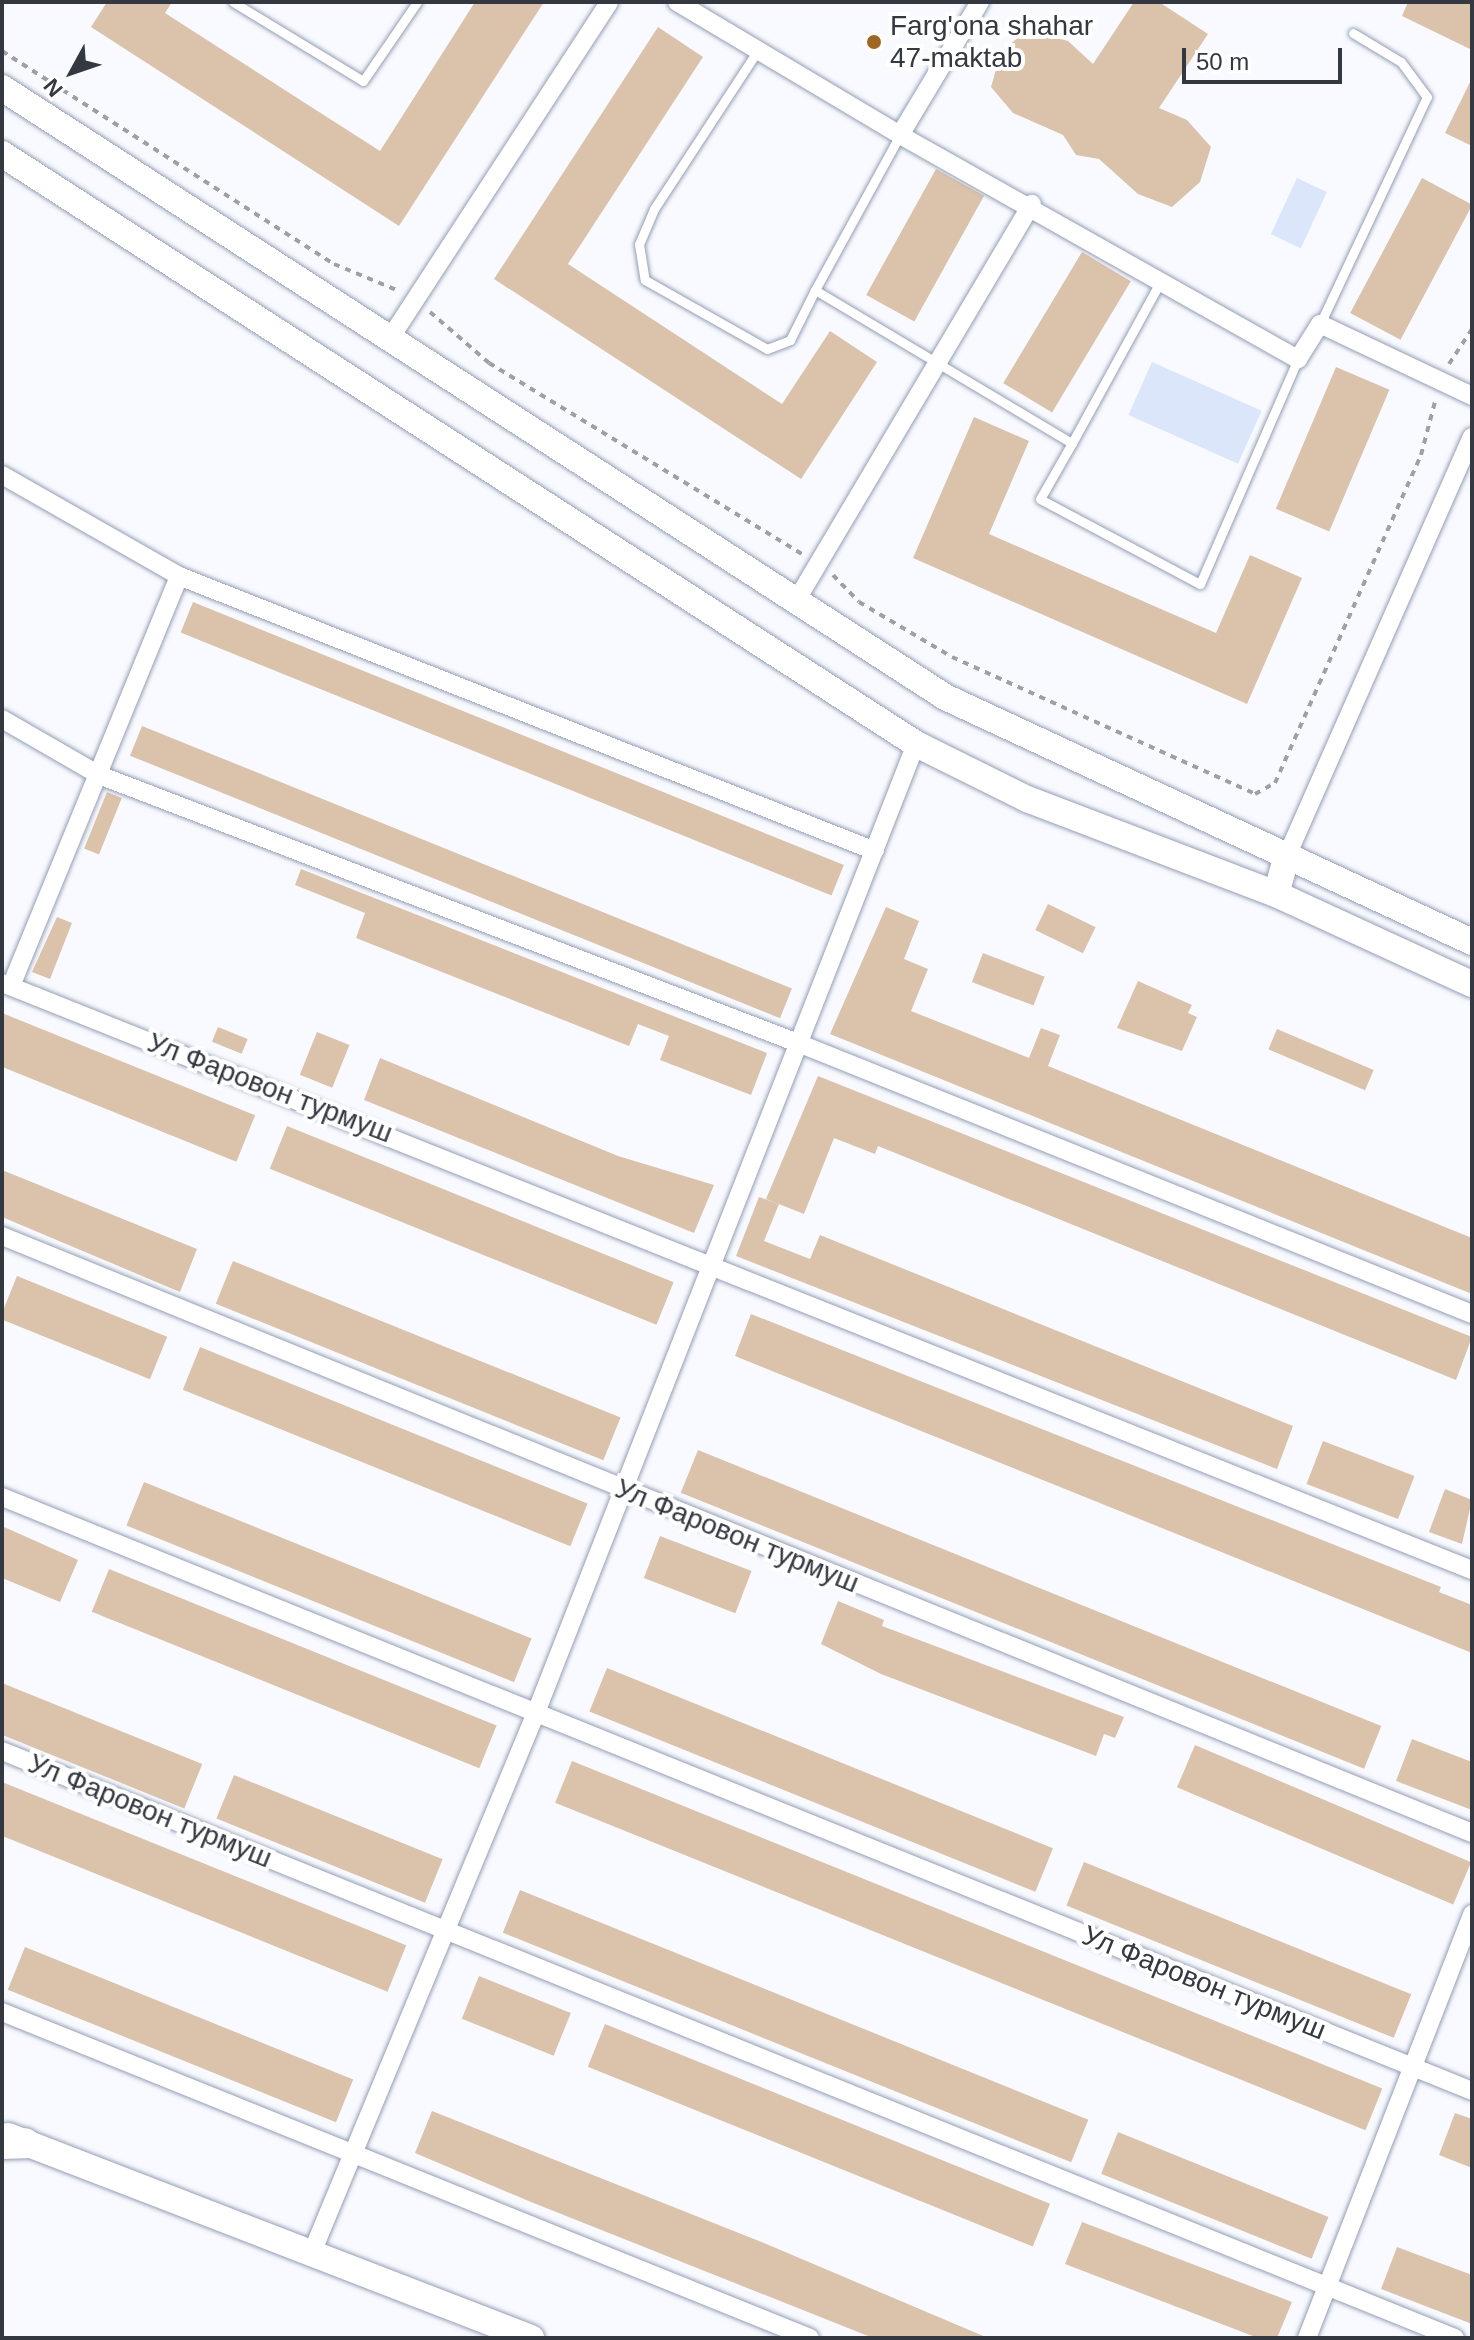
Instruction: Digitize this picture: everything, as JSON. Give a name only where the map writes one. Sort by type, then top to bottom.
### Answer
[{"type":"street","points":[[389,340],[609,2]]},
{"type":"street","points":[[677,2],[900,135],[1032,204],[1160,282],[1298,359],[1320,324],[1472,396]]},
{"type":"street","points":[[900,135],[980,2]]},
{"type":"street","points":[[2,88],[945,697],[1472,942]]},
{"type":"street","points":[[2,154],[916,744],[1027,799],[1276,894],[1472,984]]},
{"type":"street","points":[[796,601],[938,367],[1032,204]]},
{"type":"street","points":[[1276,894],[1286,858],[1472,437]]},
{"type":"street","points":[[6,486],[179,576],[875,851]]},
{"type":"street","points":[[6,984],[99,775],[179,576]]},
{"type":"street","points":[[2,719],[99,775],[798,1043],[1472,1314]]},
{"type":"street","points":[[313,2250],[355,2155],[443,1929],[535,1715],[916,744]]},
{"type":"street","name":"Ул Фаровон турмуш","points":[[6,984],[712,1262],[1472,1570]]},
{"type":"street","name":"Ул Фаровон турмуш","points":[[2,1236],[1472,1833]]},
{"type":"street","name":"Ул Фаровон турмуш","points":[[2,1497],[535,1715],[1472,2091]]},
{"type":"street","name":"Ул Фаровон турмуш","points":[[2,1751],[1455,2338]]},
{"type":"street","points":[[1307,2338],[1472,1914]]},
{"type":"street","points":[[2,2012],[810,2338]]},
{"type":"street","points":[[10,2140],[313,2250],[531,2338]]},
{"type":"lane","points":[[233,2],[363,81],[417,2]]},
{"type":"lane","points":[[1320,324],[1427,97],[1401,62],[1353,33]]},
{"type":"lane","points":[[759,49],[654,209],[639,244],[645,280],[767,349],[790,340],[900,135]]},
{"type":"lane","points":[[1160,282],[1040,499],[1200,584],[1298,359]]},
{"type":"lane","points":[[815,290],[938,367],[1072,443]]},
{"type":"path","points":[[2,51],[334,264],[374,275],[415,301],[489,363],[785,548],[820,561],[859,602],[952,657],[1255,794],[1275,783],[1421,455],[1440,381],[1472,329]]},
{"type":"shaded area","points":[[1297,178],[1327,192],[1301,248],[1271,234]]},
{"type":"shaded area","points":[[1152,362],[1262,411],[1238,464],[1128,415]]},
{"type":"building","points":[[107,2],[172,2],[165,13],[380,151],[475,2],[544,2],[399,226],[91,27]]},
{"type":"building","points":[[1134,2],[1159,2],[1208,34],[1159,108],[1187,120],[1211,147],[1200,182],[1172,207],[1138,194],[1099,159],[1076,155],[1063,135],[1013,113],[991,87],[1001,52],[1027,30],[1068,41],[1093,64]]},
{"type":"building","points":[[1408,2],[1472,2],[1472,50],[1402,16]]},
{"type":"building","points":[[658,27],[703,57],[568,264],[782,404],[830,331],[877,362],[801,479],[494,279]]},
{"type":"building","points":[[1472,78],[1472,146],[1445,133]]},
{"type":"building","points":[[936,169],[984,196],[914,322],[866,295]]},
{"type":"building","points":[[1422,178],[1472,205],[1400,340],[1350,313]]},
{"type":"building","points":[[1082,252],[1131,281],[1052,413],[1003,383]]},
{"type":"building","points":[[1336,367],[1389,390],[1329,531],[1276,509]]},
{"type":"building","points":[[974,417],[1029,441],[989,534],[1216,633],[1250,555],[1302,578],[1247,704],[913,558]]},
{"type":"building","points":[[193,602],[844,865],[832,896],[181,633]]},
{"type":"building","points":[[142,726],[792,989],[780,1018],[130,756]]},
{"type":"building","points":[[107,792],[122,798],[99,855],[84,849]]},
{"type":"building","points":[[301,869],[767,1053],[751,1095],[660,1060],[669,1036],[638,1024],[629,1046],[356,938],[365,913],[295,885]]},
{"type":"building","points":[[1048,904],[1096,927],[1083,953],[1035,930]]},
{"type":"building","points":[[886,907],[919,921],[904,959],[928,969],[911,1011],[1029,1058],[1041,1028],[1060,1035],[1048,1066],[1472,1238],[1472,1294],[830,1034]]},
{"type":"building","points":[[57,917],[72,923],[50,979],[32,972]]},
{"type":"building","points":[[983,953],[1045,977],[1034,1006],[972,982]]},
{"type":"building","points":[[1138,981],[1192,1005],[1188,1013],[1197,1017],[1182,1051],[1117,1028]]},
{"type":"building","points":[[2,1013],[255,1115],[236,1162],[2,1067]]},
{"type":"building","points":[[218,1027],[248,1039],[242,1054],[212,1042]]},
{"type":"building","points":[[1277,1029],[1374,1070],[1365,1090],[1268,1049]]},
{"type":"building","points":[[317,1032],[349,1045],[332,1088],[300,1075]]},
{"type":"building","points":[[380,1058],[618,1156],[714,1185],[694,1233],[364,1100]]},
{"type":"building","points":[[818,1076],[1472,1337],[1456,1380],[878,1146],[875,1154],[834,1138],[804,1214],[766,1199]]},
{"type":"building","points":[[287,1126],[674,1282],[656,1325],[270,1169]]},
{"type":"building","points":[[2,1170],[197,1249],[180,1292],[2,1217]]},
{"type":"building","points":[[759,1197],[779,1204],[764,1241],[810,1259],[820,1235],[1293,1426],[1277,1469],[736,1256]]},
{"type":"building","points":[[233,1261],[621,1418],[603,1460],[216,1304]]},
{"type":"building","points":[[17,1276],[167,1337],[150,1379],[2,1320]]},
{"type":"building","points":[[751,1314],[1441,1587],[1439,1592],[1472,1605],[1472,1653],[735,1356]]},
{"type":"building","points":[[200,1347],[588,1504],[570,1546],[183,1390]]},
{"type":"building","points":[[1323,1441],[1414,1476],[1398,1519],[1307,1484]]},
{"type":"building","points":[[698,1450],[1381,1726],[1364,1769],[681,1493]]},
{"type":"building","points":[[144,1482],[532,1639],[514,1682],[126,1526]]},
{"type":"building","points":[[1445,1489],[1472,1500],[1462,1544],[1429,1532]]},
{"type":"building","points":[[2,1526],[78,1560],[60,1602],[2,1578]]},
{"type":"building","points":[[660,1536],[751,1571],[735,1613],[644,1578]]},
{"type":"building","points":[[109,1569],[497,1726],[479,1768],[92,1612]]},
{"type":"building","points":[[838,1601],[884,1620],[882,1626],[1124,1717],[1115,1738],[1104,1734],[1096,1756],[881,1674],[821,1644]]},
{"type":"building","points":[[607,1668],[1053,1848],[1035,1892],[589,1712]]},
{"type":"building","points":[[2,1683],[202,1764],[184,1808],[2,1735]]},
{"type":"building","points":[[1412,1739],[1472,1762],[1472,1810],[1396,1781]]},
{"type":"building","points":[[1195,1745],[1471,1862],[1453,1905],[1177,1787]]},
{"type":"building","points":[[572,1761],[1382,2088],[1366,2130],[555,1803]]},
{"type":"building","points":[[234,1775],[443,1859],[425,1903],[216,1819]]},
{"type":"building","points":[[2,1782],[406,1945],[388,1992],[2,1836]]},
{"type":"building","points":[[1084,1862],[1411,1994],[1394,2038],[1066,1906]]},
{"type":"building","points":[[520,1890],[1088,2120],[1071,2162],[503,1933]]},
{"type":"building","points":[[25,1947],[353,2080],[336,2122],[8,1990]]},
{"type":"building","points":[[479,1976],[571,2013],[554,2056],[462,2019]]},
{"type":"building","points":[[605,2024],[1050,2204],[1033,2246],[588,2067]]},
{"type":"building","points":[[432,2111],[764,2243],[988,2338],[873,2338],[531,2202],[415,2153]]},
{"type":"building","points":[[1455,2113],[1472,2119],[1472,2168],[1439,2155]]},
{"type":"building","points":[[1118,2132],[1328,2217],[1312,2259],[1101,2174]]},
{"type":"building","points":[[1082,2222],[1292,2302],[1277,2338],[1258,2338],[1065,2264]]},
{"type":"building","points":[[1397,2247],[1472,2275],[1472,2324],[1381,2289]]},
{"type":"place","name":"Farg'ona shahar 47-maktab","points":[[874,42]]}]
